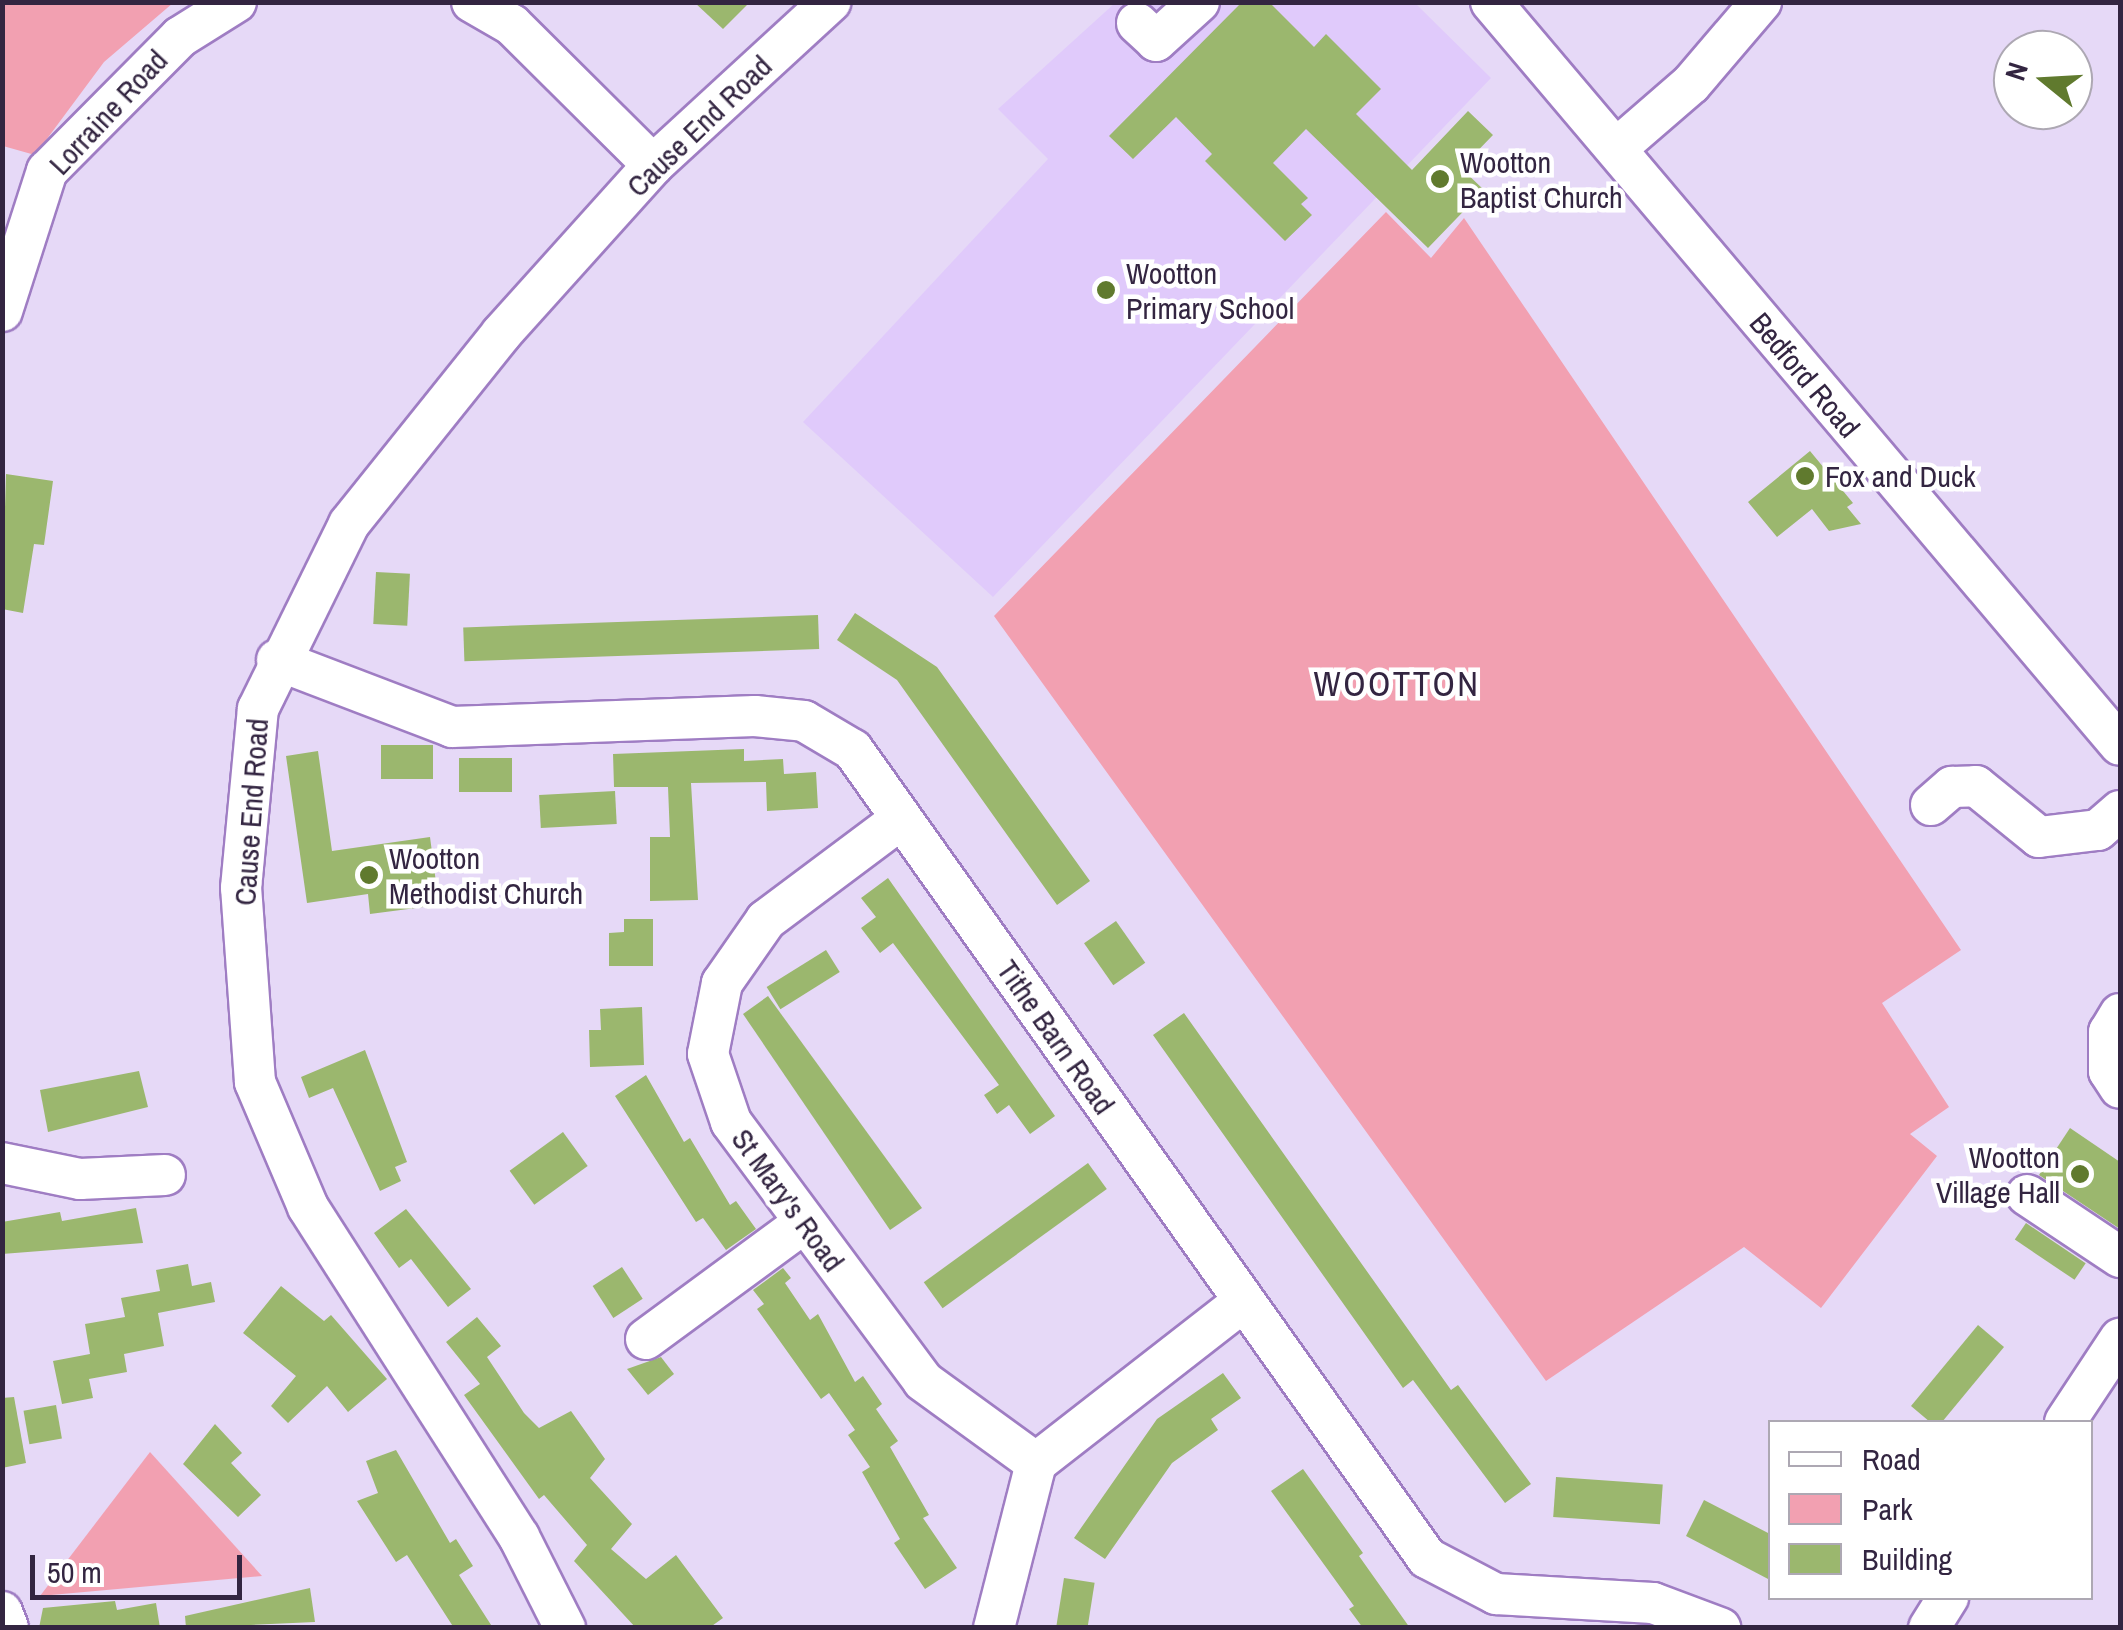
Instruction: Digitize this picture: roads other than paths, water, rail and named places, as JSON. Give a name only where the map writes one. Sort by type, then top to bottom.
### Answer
[{"type":"street","name":"Lorraine Road","points":[[3,302],[47,171],[180,36],[236,2]]},
{"type":"street","points":[[472,2],[512,25],[653,165]]},
{"type":"street","name":"Cause End Road","points":[[565,1628],[518,1537],[308,1207],[255,1082],[241,888],[258,709],[277,660],[349,524],[501,334],[653,165],[830,2]]},
{"type":"street","points":[[1137,23],[1156,40],[1200,2]]},
{"type":"street","name":"Bedford Road","points":[[1491,2],[2120,744]]},
{"type":"street","points":[[1617,148],[1691,84],[1761,2]]},
{"type":"street","name":"Tithe Barn Road","points":[[277,660],[452,728],[755,716],[804,721],[853,750],[1427,1558],[1459,1580],[1546,1601],[1654,1603],[1720,1628]]},
{"type":"street","points":[[1931,805],[1952,787],[1976,786],[2039,837],[2098,830],[2120,811]]},
{"type":"street","name":"St Mary's Road","points":[[901,819],[766,920],[722,983],[708,1054],[731,1122],[923,1381],[1036,1463]]},
{"type":"street","points":[[2120,1014],[2109,1032],[2108,1071],[2120,1088]]},
{"type":"street","points":[[2,1162],[80,1179],[166,1178]]},
{"type":"street","points":[[2027,1195],[2120,1257]]},
{"type":"street","points":[[646,1339],[804,1223]]},
{"type":"street","points":[[994,1628],[1036,1463],[1244,1302]]},
{"type":"street","points":[[2066,1420],[2120,1339]]},
{"type":"street","points":[[1928,1628],[1947,1600]]},
{"type":"street","points":[[2,1612],[8,1628]]},
{"type":"place","name":"Wootton Baptist Church","points":[[1440,179]]},
{"type":"place","name":"Wootton Primary School","points":[[1106,290]]},
{"type":"place","name":"Fox and Duck","points":[[1805,476]]},
{"type":"place","name":"Wootton Methodist Church","points":[[369,875]]},
{"type":"place","name":"Wootton Village Hall","points":[[2080,1174]]},
{"type":"district","name":"WOOTTON","points":[[1397,684]]}]
